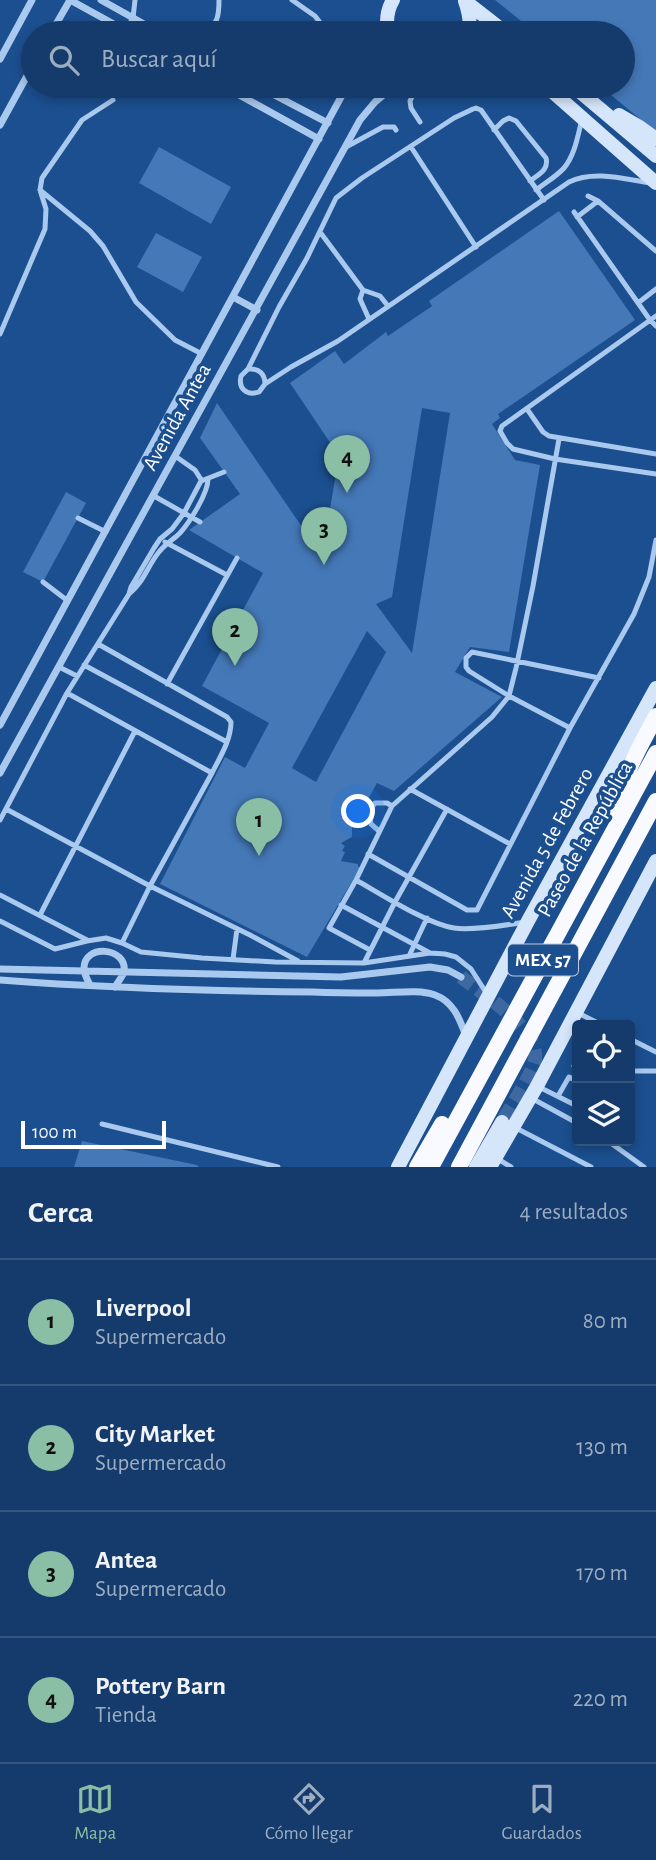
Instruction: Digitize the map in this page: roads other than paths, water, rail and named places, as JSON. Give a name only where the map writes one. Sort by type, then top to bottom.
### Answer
[{"type":"highway","points":[[617,823],[617,803],[624,781],[656,716]]},
{"type":"highway","name":"Paseo de la República","points":[[431,1167],[656,753]]},
{"type":"highway","name":"Paseo de la República","points":[[459,1167],[656,801]]},
{"type":"highway","points":[[416,1167],[460,1095],[491,1053]]},
{"type":"main road","points":[[464,1],[470,13],[470,21]]},
{"type":"main road","points":[[464,1],[490,21]]},
{"type":"main road","points":[[387,21],[390,2]]},
{"type":"main road","points":[[559,98],[656,183]]},
{"type":"main road","points":[[588,98],[656,156]]},
{"type":"main road","points":[[593,102],[656,139]]},
{"type":"main road","name":"Avenida 5 de Febrero","points":[[398,1167],[528,921],[656,688]]},
{"type":"main road","points":[[476,1167],[533,1092],[656,861]]},
{"type":"main road","points":[[493,1162],[508,1124]]},
{"type":"street","points":[[0,59],[32,0]]},
{"type":"street","points":[[58,21],[70,0],[107,21]]},
{"type":"street","points":[[100,0],[138,21]]},
{"type":"street","points":[[0,125],[21,87]]},
{"type":"street","points":[[245,98],[319,139]]},
{"type":"street","points":[[280,98],[328,123]]},
{"type":"street","name":"Avenida Antea","points":[[0,725],[341,98]]},
{"type":"street","name":"Avenida Antea","points":[[0,771],[360,120],[380,98]]},
{"type":"street","points":[[233,297],[257,310]]},
{"type":"street","points":[[90,985],[83,970],[86,961],[91,954],[109,951],[117,956],[124,972],[115,987]]},
{"type":"street","points":[[0,969],[341,976],[430,967],[447,970],[461,977]]},
{"type":"street","points":[[0,980],[115,987],[419,992],[445,1000],[454,1009],[467,1037]]},
{"type":"lane","points":[[132,21],[135,0]]},
{"type":"lane","points":[[217,21],[219,0]]},
{"type":"lane","points":[[292,0],[318,21]]},
{"type":"lane","points":[[410,98],[411,108],[420,122]]},
{"type":"lane","points":[[0,334],[46,229],[46,209],[40,190],[42,178],[82,120],[113,100]]},
{"type":"lane","points":[[544,200],[481,110],[472,109],[429,134],[336,198],[248,369],[241,376],[241,387],[244,391],[259,393],[265,384],[338,341],[476,247],[544,200],[569,182],[590,176],[656,183]]},
{"type":"lane","points":[[494,130],[509,118],[516,121],[547,158],[546,169],[530,181]]},
{"type":"lane","points":[[536,190],[568,162],[578,138],[582,118]]},
{"type":"lane","points":[[346,147],[383,128],[389,126],[397,130]]},
{"type":"lane","points":[[411,147],[476,247]]},
{"type":"lane","points":[[40,190],[90,231],[103,246],[136,302],[175,341],[202,354]]},
{"type":"lane","points":[[588,196],[598,201],[656,251]]},
{"type":"lane","points":[[598,201],[576,214],[656,326]]},
{"type":"lane","points":[[320,232],[363,290],[380,296],[388,306]]},
{"type":"lane","points":[[638,303],[656,289]]},
{"type":"lane","points":[[363,290],[360,299],[369,319]]},
{"type":"lane","points":[[656,316],[502,426],[500,431],[513,449],[656,474]]},
{"type":"lane","points":[[248,369],[262,374],[265,384]]},
{"type":"lane","points":[[527,409],[543,432],[559,439],[656,454]]},
{"type":"lane","points":[[370,950],[329,928],[392,806],[492,717],[509,696],[559,439]]},
{"type":"lane","points":[[175,456],[206,481]]},
{"type":"lane","points":[[129,594],[160,539],[172,529],[206,481],[224,472]]},
{"type":"lane","points":[[0,820],[77,676],[158,552],[179,533],[191,517],[206,481]]},
{"type":"lane","points":[[154,496],[200,522]]},
{"type":"lane","points":[[78,518],[106,532]]},
{"type":"lane","points":[[160,539],[227,575]]},
{"type":"lane","points":[[368,854],[467,910],[477,910],[570,728],[639,604],[649,576],[656,540]]},
{"type":"lane","points":[[167,684],[237,558]]},
{"type":"lane","points":[[43,582],[68,601]]},
{"type":"lane","points":[[98,644],[231,722],[227,742],[212,773],[122,943]]},
{"type":"lane","points":[[570,728],[509,696],[469,671],[465,662],[469,654],[472,652],[518,660],[599,678]]},
{"type":"lane","points":[[84,665],[227,742]]},
{"type":"lane","points":[[59,667],[77,676]]},
{"type":"lane","points":[[67,693],[212,773]]},
{"type":"lane","points":[[40,915],[135,731]]},
{"type":"lane","points":[[410,789],[510,844]]},
{"type":"lane","points":[[379,831],[371,824],[369,811],[374,803],[387,803],[392,806]]},
{"type":"lane","points":[[6,809],[300,962]]},
{"type":"lane","points":[[364,963],[381,927],[447,809]]},
{"type":"lane","points":[[356,880],[395,902],[455,929],[528,921]]},
{"type":"lane","points":[[0,895],[87,941]]},
{"type":"lane","points":[[341,905],[430,953]]},
{"type":"lane","points":[[409,956],[428,918]]},
{"type":"lane","points":[[0,921],[55,949],[106,938],[141,952],[233,959],[364,963],[430,953],[445,954],[456,957],[471,969],[488,996]]},
{"type":"lane","points":[[233,959],[237,929]]},
{"type":"lane","points":[[575,1012],[592,1020]]},
{"type":"lane","points":[[635,1042],[656,1052]]},
{"type":"lane","points":[[635,1070],[655,1071],[656,1063]]},
{"type":"lane","points":[[558,1096],[569,1077],[572,1079]]},
{"type":"lane","points":[[533,1092],[558,1096],[572,1103]]},
{"type":"lane","points":[[533,1092],[572,1119]]},
{"type":"lane","points":[[508,1124],[591,1167]]},
{"type":"lane","points":[[102,1125],[278,1167]]},
{"type":"lane","points":[[615,1146],[644,1167]]},
{"type":"lane","points":[[493,1162],[511,1167]]},
{"type":"tunnel","points":[[461,977],[519,1024],[534,1048],[535,1059],[530,1074],[502,1122]]},
{"type":"place","name":"Pottery Barn","points":[[347,493]]},
{"type":"place","name":"Antea","points":[[324,565]]},
{"type":"place","name":"City Market","points":[[235,666]]},
{"type":"place","name":"Liverpool","points":[[259,856]]}]
